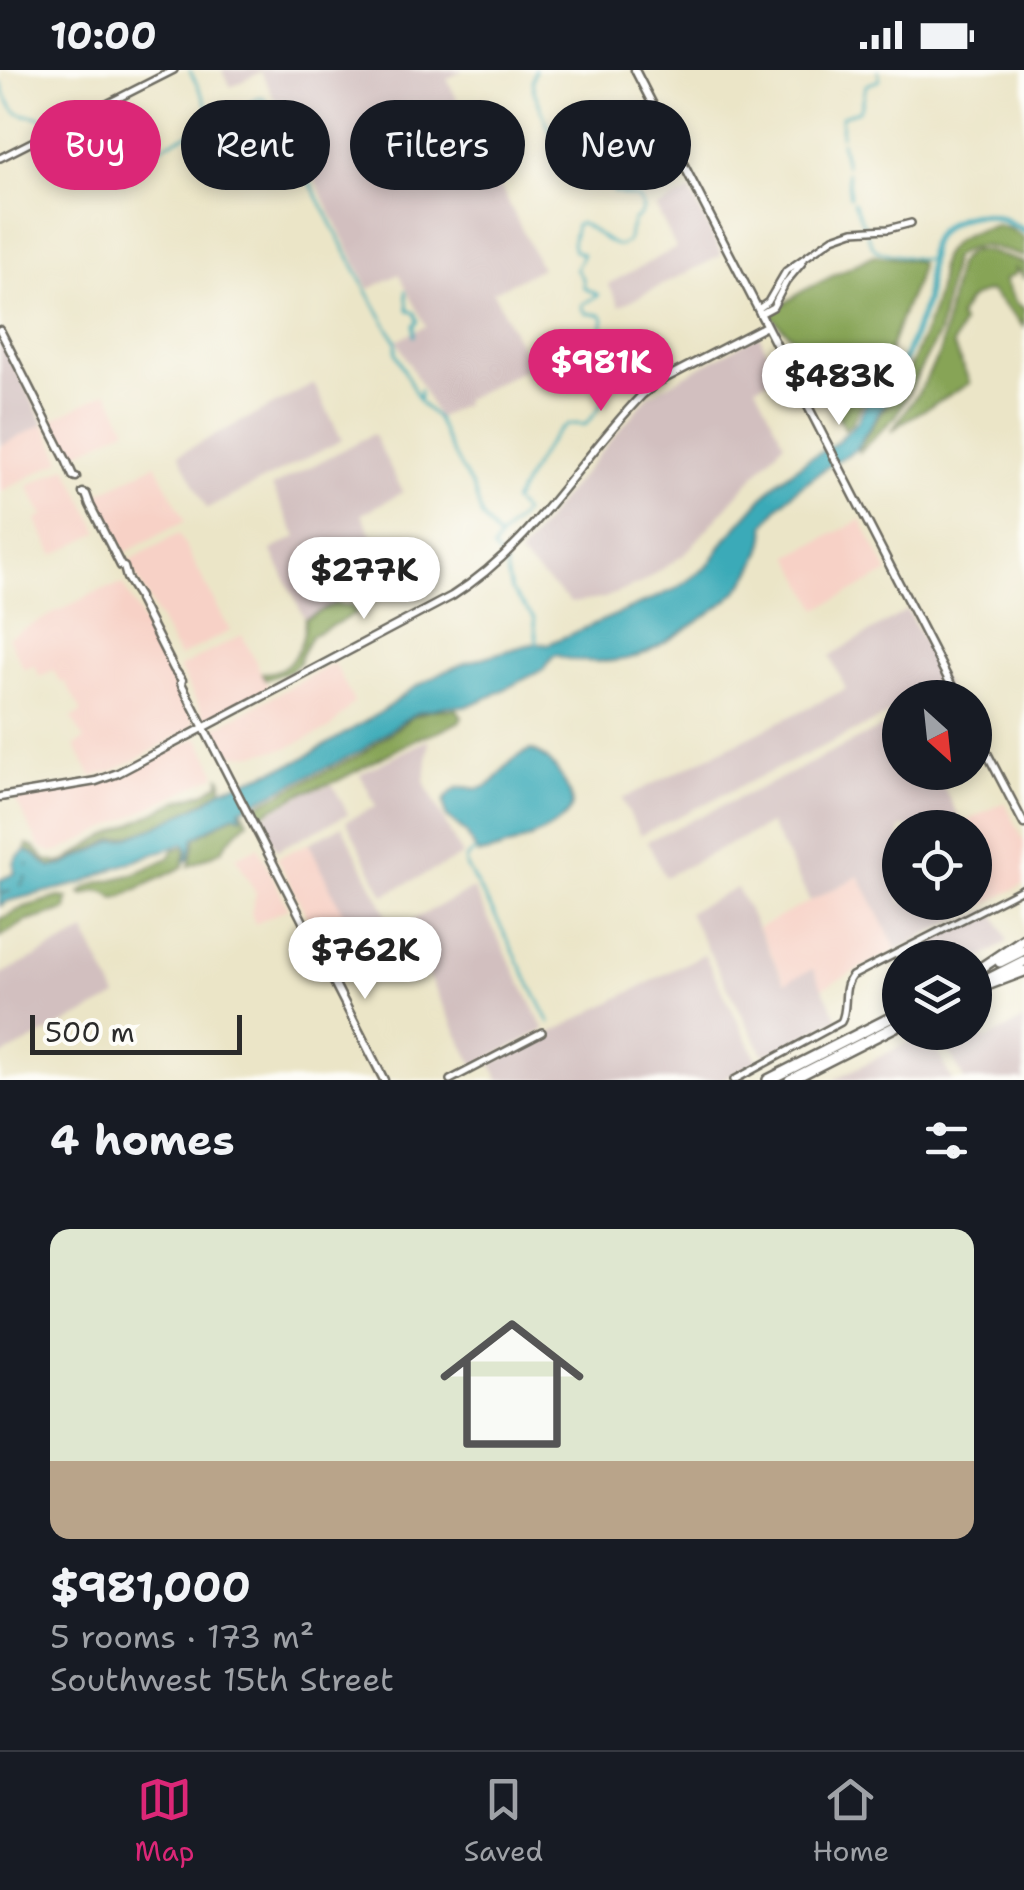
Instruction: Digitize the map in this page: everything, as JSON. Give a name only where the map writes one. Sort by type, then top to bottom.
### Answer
[{"type":"highway","points":[[992,961],[1024,939]]},
{"type":"highway","points":[[992,965],[1024,950]]},
{"type":"highway","points":[[992,978],[1024,961]]},
{"type":"highway","points":[[992,981],[1024,971]]},
{"type":"highway","points":[[768,1080],[882,1021]]},
{"type":"highway","points":[[790,1080],[882,1033]]},
{"type":"main road","points":[[635,70],[949,680]]},
{"type":"main road","points":[[0,797],[106,778],[452,596],[514,547],[642,394],[766,326]]},
{"type":"main road","points":[[0,330],[384,1080]]},
{"type":"main road","points":[[992,763],[1024,824]]},
{"type":"street","points":[[0,158],[174,70]]},
{"type":"street","points":[[759,312],[772,307],[804,260],[842,234],[888,230],[911,223]]},
{"type":"street","points":[[734,1080],[841,1022],[847,984],[852,976],[1024,888]]},
{"type":"street","points":[[450,1080],[542,1032]]},
{"type":"shaded area","points":[[222,70],[463,70],[447,79],[457,100],[350,100],[350,190],[502,190],[541,268],[493,292],[531,366],[463,400],[464,404],[438,418],[397,340],[426,326],[399,274],[369,289],[320,190],[330,190],[330,100],[275,100],[261,72],[231,87]]},
{"type":"shaded area","points":[[690,191],[722,255],[620,306],[608,284],[676,248],[656,208]]},
{"type":"shaded area","points":[[759,335],[779,374],[756,386],[784,442],[685,554],[641,583],[602,599],[571,603],[519,556],[649,395]]},
{"type":"shaded area","points":[[0,337],[44,424],[0,446]]},
{"type":"shaded area","points":[[314,384],[342,440],[207,509],[179,454]]},
{"type":"shaded area","points":[[108,392],[127,428],[76,454],[67,450],[51,420]]},
{"type":"shaded area","points":[[44,424],[62,460],[0,492],[0,446]]},
{"type":"shaded area","points":[[373,434],[403,492],[362,514],[390,572],[305,619],[271,550],[297,537],[272,487]]},
{"type":"shaded area","points":[[156,464],[185,521],[124,553],[94,496]]},
{"type":"shaded area","points":[[67,467],[99,532],[54,555],[36,520],[43,516],[28,486]]},
{"type":"shaded area","points":[[861,520],[888,573],[818,609],[790,556]]},
{"type":"shaded area","points":[[179,534],[230,631],[179,657],[128,561]]},
{"type":"shaded area","points":[[123,584],[195,722],[191,729],[133,761],[92,777],[75,746],[84,740],[72,718],[82,712],[65,682],[61,683],[53,670],[40,677],[34,665],[24,669],[8,637],[98,591]]},
{"type":"shaded area","points":[[907,610],[943,680],[882,680],[882,718],[640,835],[622,799],[846,689],[830,656]]},
{"type":"shaded area","points":[[242,635],[269,688],[206,720],[179,668]]},
{"type":"shaded area","points":[[334,663],[354,702],[330,728],[287,748],[225,755],[215,728]]},
{"type":"shaded area","points":[[882,727],[882,790],[945,790],[955,810],[882,810],[882,920],[956,920],[916,940],[892,940],[859,876],[810,901],[770,824],[665,877],[647,841]]},
{"type":"shaded area","points":[[198,737],[215,776],[60,851],[40,847],[14,797],[95,784]]},
{"type":"shaded area","points":[[429,739],[425,783],[462,856],[384,895],[346,821],[376,806],[360,774]]},
{"type":"shaded area","points":[[333,785],[348,814],[277,850],[260,818],[304,794]]},
{"type":"shaded area","points":[[1005,802],[1024,841],[1024,884],[992,901],[992,810]]},
{"type":"shaded area","points":[[342,826],[387,915],[352,932],[309,843]]},
{"type":"shaded area","points":[[309,843],[368,962],[338,978],[277,858]]},
{"type":"shaded area","points":[[258,847],[288,908],[255,924],[251,913],[256,894],[236,857]]},
{"type":"shaded area","points":[[859,876],[892,940],[882,940],[882,958],[822,988],[813,969],[786,983],[758,928]]},
{"type":"shaded area","points":[[737,888],[785,982],[813,969],[838,1019],[764,1056],[688,912]]},
{"type":"shaded area","points":[[473,889],[545,1030],[474,1066],[402,925]]},
{"type":"shaded area","points":[[992,908],[1008,941],[992,952],[992,940],[928,940],[968,920],[992,920]]},
{"type":"shaded area","points":[[85,932],[117,997],[0,1057],[0,975]]},
{"type":"shaded area","points":[[704,954],[758,1061],[721,1080],[499,1080],[491,1064]]},
{"type":"shaded area","points":[[1024,1020],[1024,1080],[964,1080],[949,1050],[992,1050],[992,1036]]},
{"type":"shaded area","points":[[893,1050],[936,1050],[952,1080],[833,1080]]},
{"type":"green space","points":[[997,225],[1024,238],[1024,257],[979,246],[953,258],[939,333],[896,416],[859,452],[924,334],[944,254],[960,238]]},
{"type":"green space","points":[[973,250],[1024,263],[1024,278],[1015,268],[1015,274],[1004,280],[1016,303],[1024,308],[1024,327],[990,291],[970,299],[959,318],[962,323],[953,345],[970,383],[891,432],[940,352],[957,265]]},
{"type":"green space","points":[[874,255],[918,261],[920,265],[885,363],[845,429],[799,344],[769,314],[801,292]]},
{"type":"green space","points":[[334,604],[351,606],[357,613],[311,636],[299,663],[265,680],[262,673],[281,669],[294,656],[305,619]]},
{"type":"green space","points":[[457,709],[460,721],[422,736],[337,781],[302,793],[258,816],[253,807],[362,754],[412,717],[431,710]]},
{"type":"green space","points":[[220,777],[222,789],[185,812],[60,865],[50,867],[26,851],[27,845],[46,860],[66,861],[95,842],[178,801],[206,792],[220,783]]},
{"type":"green space","points":[[242,809],[248,821],[222,850],[189,866],[196,838],[235,814],[242,817]]},
{"type":"green space","points":[[186,846],[183,867],[123,896],[114,898],[100,891],[80,893],[92,885],[152,866],[170,857],[173,850]]},
{"type":"green space","points":[[59,897],[68,898],[66,910],[25,922],[0,937],[0,919]]},
{"type":"water","points":[[891,359],[905,371],[855,450],[780,505],[765,525],[758,559],[739,589],[673,637],[644,653],[617,660],[584,661],[557,655],[544,669],[487,698],[467,706],[418,712],[361,751],[240,809],[241,816],[234,814],[194,838],[186,861],[188,849],[184,843],[83,883],[0,906],[0,880],[15,873],[16,860],[26,851],[50,868],[64,865],[155,827],[206,802],[223,789],[297,762],[444,672],[520,647],[548,644],[676,589],[708,566],[726,539],[775,484],[836,443],[857,422]]},
{"type":"water","points":[[531,750],[546,759],[561,777],[572,801],[568,813],[532,837],[478,854],[466,833],[446,816],[444,801],[461,787],[487,786],[512,761]]},
{"type":"waterway","points":[[535,70],[534,91],[550,131],[578,152],[614,160],[614,192],[639,199],[643,209],[633,221],[627,242],[619,246],[585,225],[576,225],[572,244],[574,251],[583,254],[576,269],[584,288],[599,295],[582,307],[586,313],[602,315],[604,319],[599,341],[583,344],[574,364],[564,373],[567,379],[600,384],[605,394],[585,425],[568,425],[545,447],[513,501],[524,513],[493,549],[505,563],[511,591],[534,618],[537,644]]},
{"type":"waterway","points":[[841,136],[842,116],[859,111],[866,85],[880,80],[878,70]]},
{"type":"waterway","points":[[190,71],[205,100]]},
{"type":"waterway","points":[[1,83],[13,108],[30,116]]},
{"type":"waterway","points":[[161,147],[264,99],[396,341],[396,353],[420,403],[436,417],[474,490],[482,517],[498,538]]},
{"type":"waterway","points":[[841,142],[846,166]]},
{"type":"waterway","points":[[847,173],[850,197]]},
{"type":"waterway","points":[[853,202],[865,228]]},
{"type":"waterway","points":[[896,373],[926,301],[930,248],[939,231],[956,220],[976,215],[999,218],[1024,231]]},
{"type":"waterway","points":[[867,234],[876,250],[929,260]]},
{"type":"waterway","points":[[406,291],[408,310],[415,313],[418,321],[414,336]]},
{"type":"waterway","points":[[420,390],[420,399]]},
{"type":"waterway","points":[[475,851],[466,860],[467,868],[550,1023]]},
{"type":"ferry route","points":[[0,894],[21,885],[28,863]]}]
